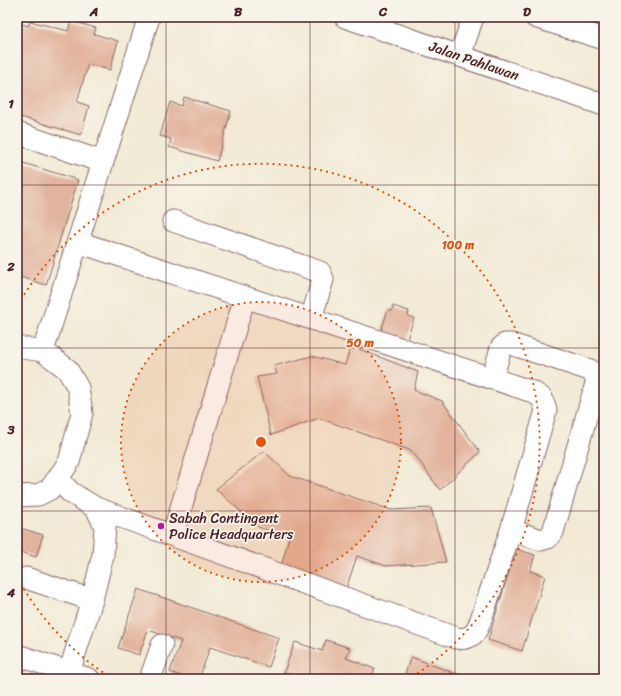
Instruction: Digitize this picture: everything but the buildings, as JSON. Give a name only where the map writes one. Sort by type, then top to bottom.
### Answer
[{"type":"street","points":[[43,351],[149,17]]},
{"type":"street","name":"Jalan Pahlawan","points":[[345,17],[604,105]]},
{"type":"street","points":[[460,56],[473,17]]},
{"type":"street","points":[[535,17],[604,39]]},
{"type":"street","points":[[17,133],[103,162]]},
{"type":"street","points":[[173,221],[320,272],[323,279],[311,319]]},
{"type":"street","points":[[58,478],[70,492],[96,508],[173,534],[461,639],[470,637],[477,630],[511,530],[546,410],[545,403],[538,394],[78,242]]},
{"type":"street","points":[[173,534],[245,297]]},
{"type":"street","points":[[492,379],[501,348],[505,344],[511,344],[590,370],[597,380],[553,532],[548,538],[540,540],[511,530]]},
{"type":"street","points":[[17,347],[43,351],[67,369],[78,388],[82,413],[69,462],[50,489],[38,495],[17,496]]},
{"type":"street","points":[[68,676],[92,600],[105,543],[104,526],[96,508]]},
{"type":"street","points":[[26,578],[92,600]]},
{"type":"street","points":[[150,679],[162,644]]},
{"type":"street","points":[[17,655],[68,676],[89,679]]},
{"type":"place","name":"Sabah Contingent Police Headquarters","points":[[161,526]]}]
